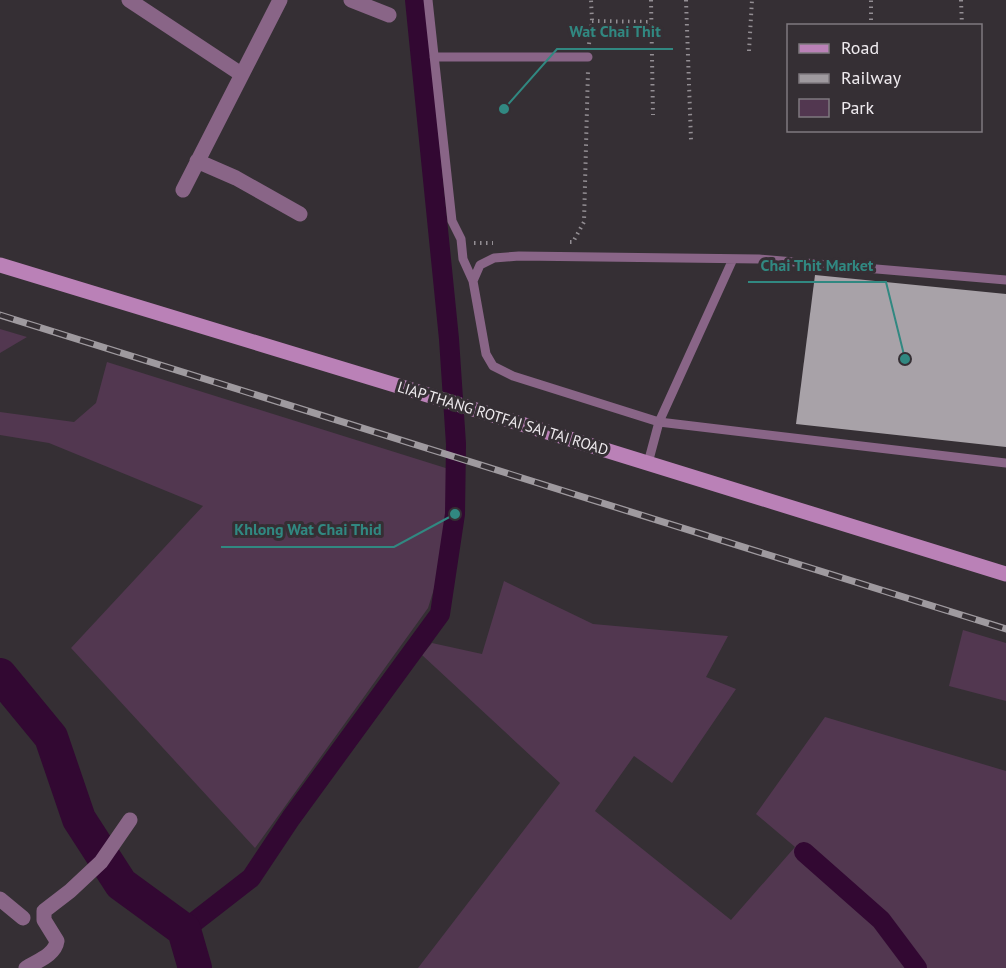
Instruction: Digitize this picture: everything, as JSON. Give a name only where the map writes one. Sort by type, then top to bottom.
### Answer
[{"type":"main road","name":"LIAP THANG ROTFAI SAI TAI ROAD","points":[[0,265],[502,417],[1006,574]]},
{"type":"street","points":[[129,0],[241,74]]},
{"type":"street","points":[[183,190],[280,0]]},
{"type":"street","points":[[351,0],[389,15]]},
{"type":"street","points":[[197,161],[236,178],[300,214]]},
{"type":"street","points":[[26,968],[50,954],[57,945],[57,941],[44,920],[44,911],[101,862],[130,820]]},
{"type":"street","points":[[0,899],[23,918]]},
{"type":"lane","points":[[428,0],[452,221],[461,239],[463,259],[473,280],[486,354],[493,366],[513,376],[659,422],[1006,463]]},
{"type":"lane","points":[[434,57],[588,57]]},
{"type":"lane","points":[[473,280],[480,265],[494,258],[519,256],[759,259],[1006,280]]},
{"type":"lane","points":[[648,463],[659,422],[733,259]]},
{"type":"path","points":[[562,242],[573,242],[584,222],[591,0]]},
{"type":"path","points":[[651,0],[653,115]]},
{"type":"path","points":[[686,0],[691,140]]},
{"type":"path","points":[[749,51],[752,0]]},
{"type":"path","points":[[871,24],[872,0]]},
{"type":"path","points":[[961,0],[962,24]]},
{"type":"path","points":[[592,21],[652,22]]},
{"type":"path","points":[[461,239],[469,243],[504,243]]},
{"type":"green space","points":[[0,329],[27,337],[0,353]]},
{"type":"green space","points":[[107,362],[452,470],[440,570],[428,608],[255,848],[71,648],[203,506],[49,443],[0,435],[0,412],[74,422],[96,403]]},
{"type":"green space","points":[[504,581],[593,624],[728,636],[706,677],[736,689],[672,783],[634,756],[595,811],[731,920],[795,847],[756,814],[825,717],[1006,771],[1006,968],[418,968],[560,783],[422,655],[432,643],[482,654]]},
{"type":"green space","points":[[963,630],[1006,643],[1006,701],[949,686]]},
{"type":"building","points":[[815,275],[1006,294],[1006,447],[796,424]]},
{"type":"waterway","points":[[184,930],[251,878],[291,818],[440,614],[455,514],[456,444],[449,339],[415,0]]},
{"type":"waterway","points":[[0,675],[51,737],[79,819],[121,884],[184,930],[195,968]]},
{"type":"waterway","points":[[804,852],[881,920],[917,968]]},
{"type":"railway","points":[[0,315],[1006,629]]},
{"type":"place","name":"Wat Chai Thit","points":[[504,109]]},
{"type":"place","name":"Chai Thit Market","points":[[905,359]]},
{"type":"place","name":"Khlong Wat Chai Thid","points":[[455,514]]}]
